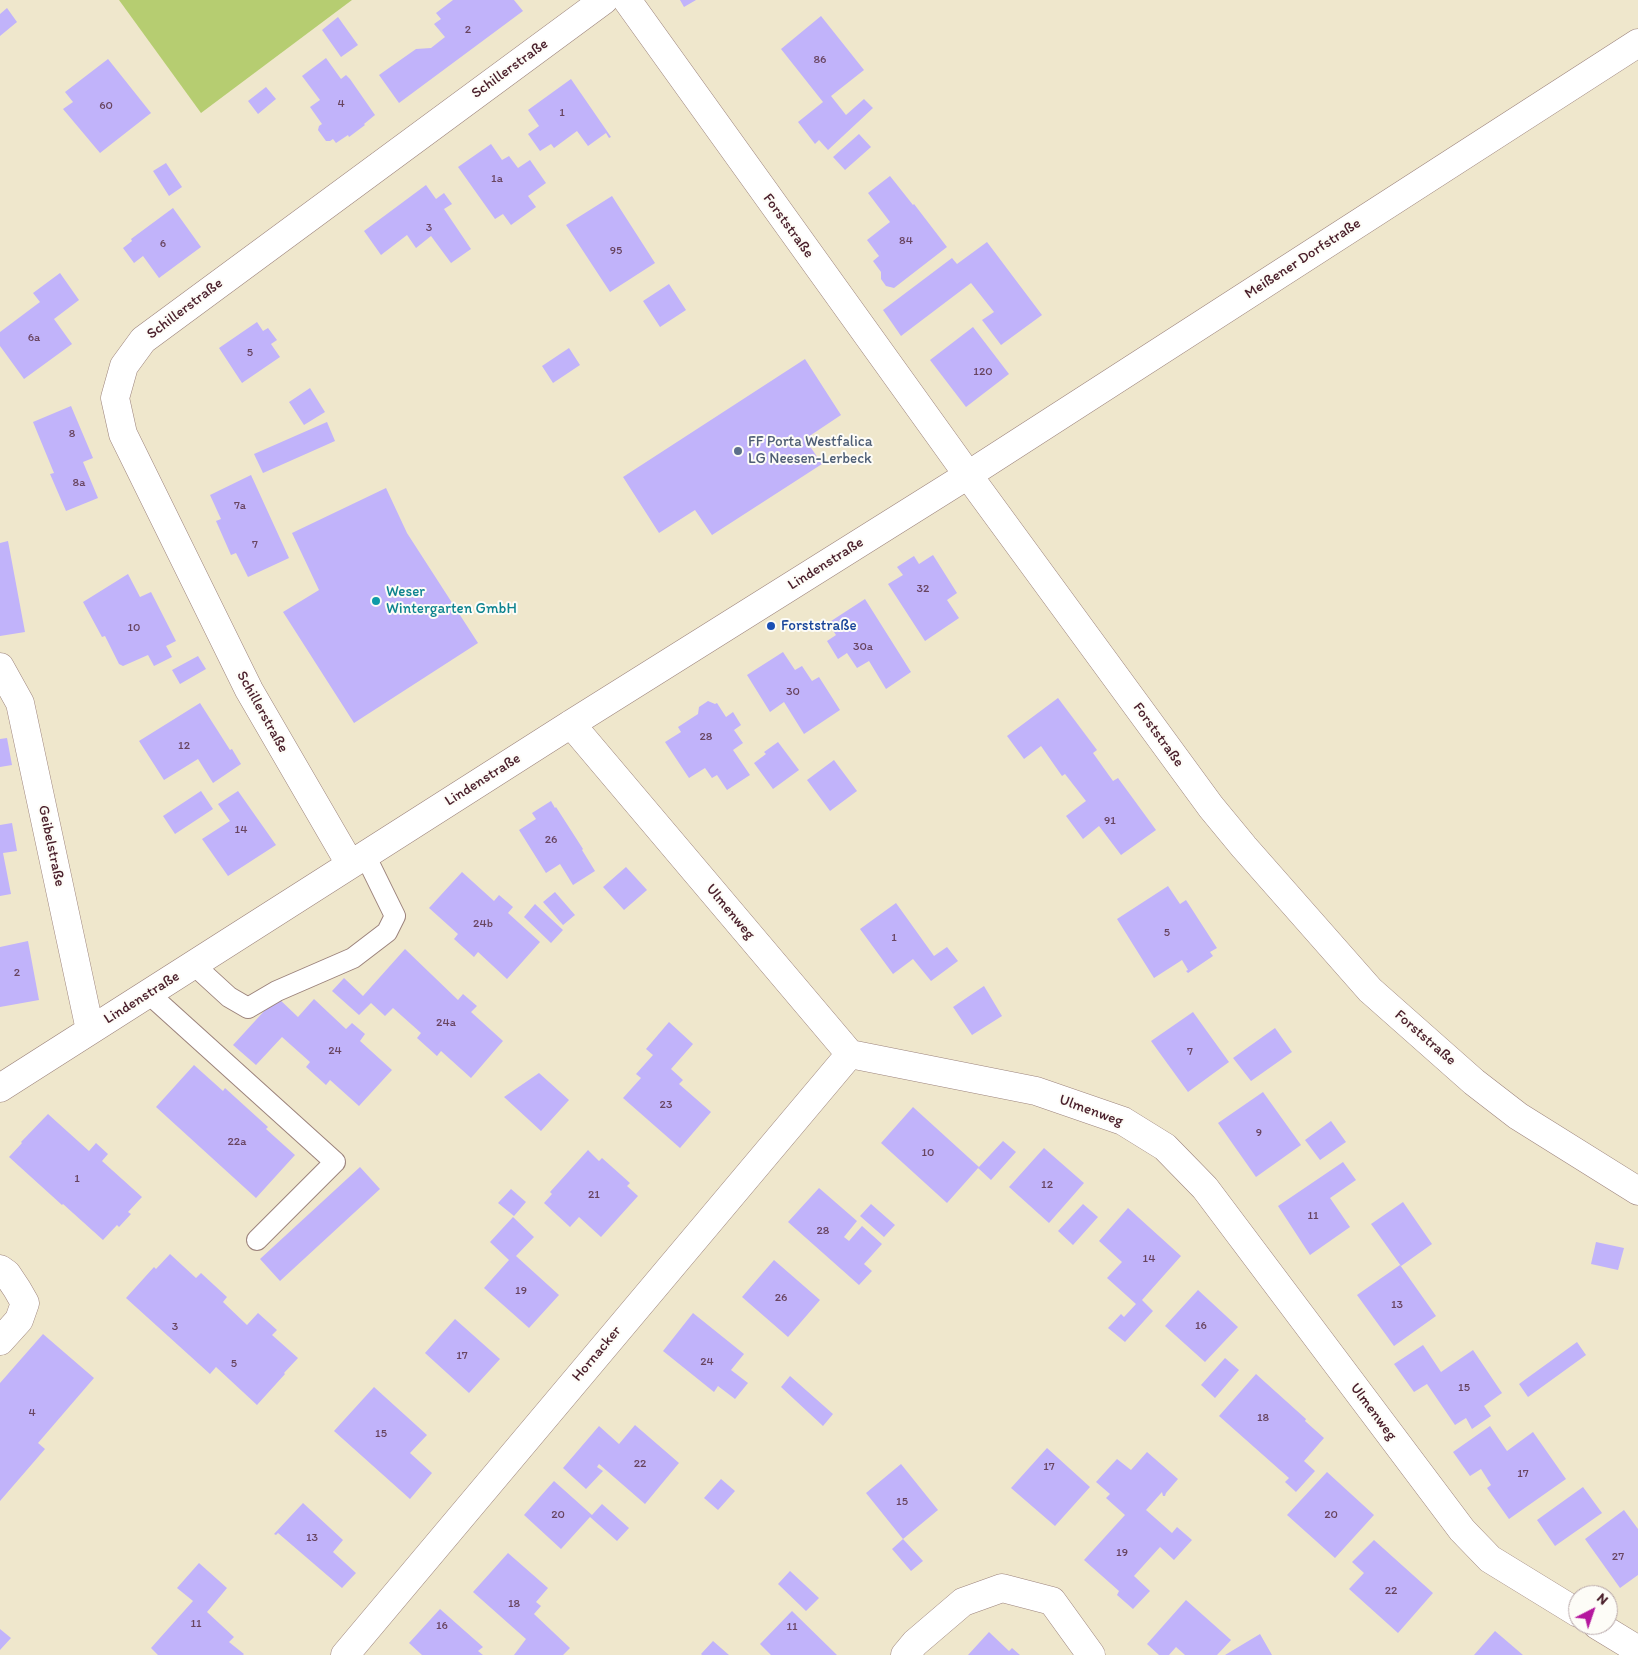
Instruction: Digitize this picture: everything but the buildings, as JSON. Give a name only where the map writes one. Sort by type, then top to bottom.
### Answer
[{"type":"street","name":"Schillerstraße","points":[[357,860],[249,690],[123,434],[115,398],[124,366],[143,340],[604,0]]},
{"type":"street","name":"Forststraße","points":[[627,0],[968,475],[1211,807],[1244,847],[1370,990],[1474,1082],[1518,1116],[1638,1190]]},
{"type":"street","name":"Meißener Dorfstraße","points":[[968,475],[1638,43]]},
{"type":"street","name":"Lindenstraße","points":[[0,1088],[571,724],[968,475]]},
{"type":"street","name":"Geibelstraße","points":[[0,667],[20,703],[90,1030]]},
{"type":"street","name":"Ulmenweg","points":[[571,724],[850,1054],[1036,1091],[1124,1121],[1165,1147],[1205,1188],[1462,1530],[1490,1559],[1568,1607]]},
{"type":"street","name":"Hornacker","points":[[345,1655],[850,1054]]},
{"type":"street","points":[[0,1269],[7,1274],[17,1288],[24,1303],[19,1320],[0,1341]]},
{"type":"street","points":[[905,1655],[915,1643],[963,1602],[1002,1588],[1052,1601],[1092,1655]]},
{"type":"street","points":[[1614,1635],[1638,1650]]},
{"type":"lane","points":[[194,965],[229,997],[248,1008],[277,991],[353,958],[387,932],[395,916],[357,860]]},
{"type":"lane","points":[[148,994],[335,1162],[257,1240]]},
{"type":"green space","points":[[119,0],[352,0],[201,113]]},
{"type":"place","name":"FF Porta Westfalica LG Neesen-Lerbeck","points":[[738,451]]},
{"type":"place","name":"Weser Wintergarten GmbH","points":[[376,601]]},
{"type":"place","name":"Forststraße","points":[[771,626]]}]
